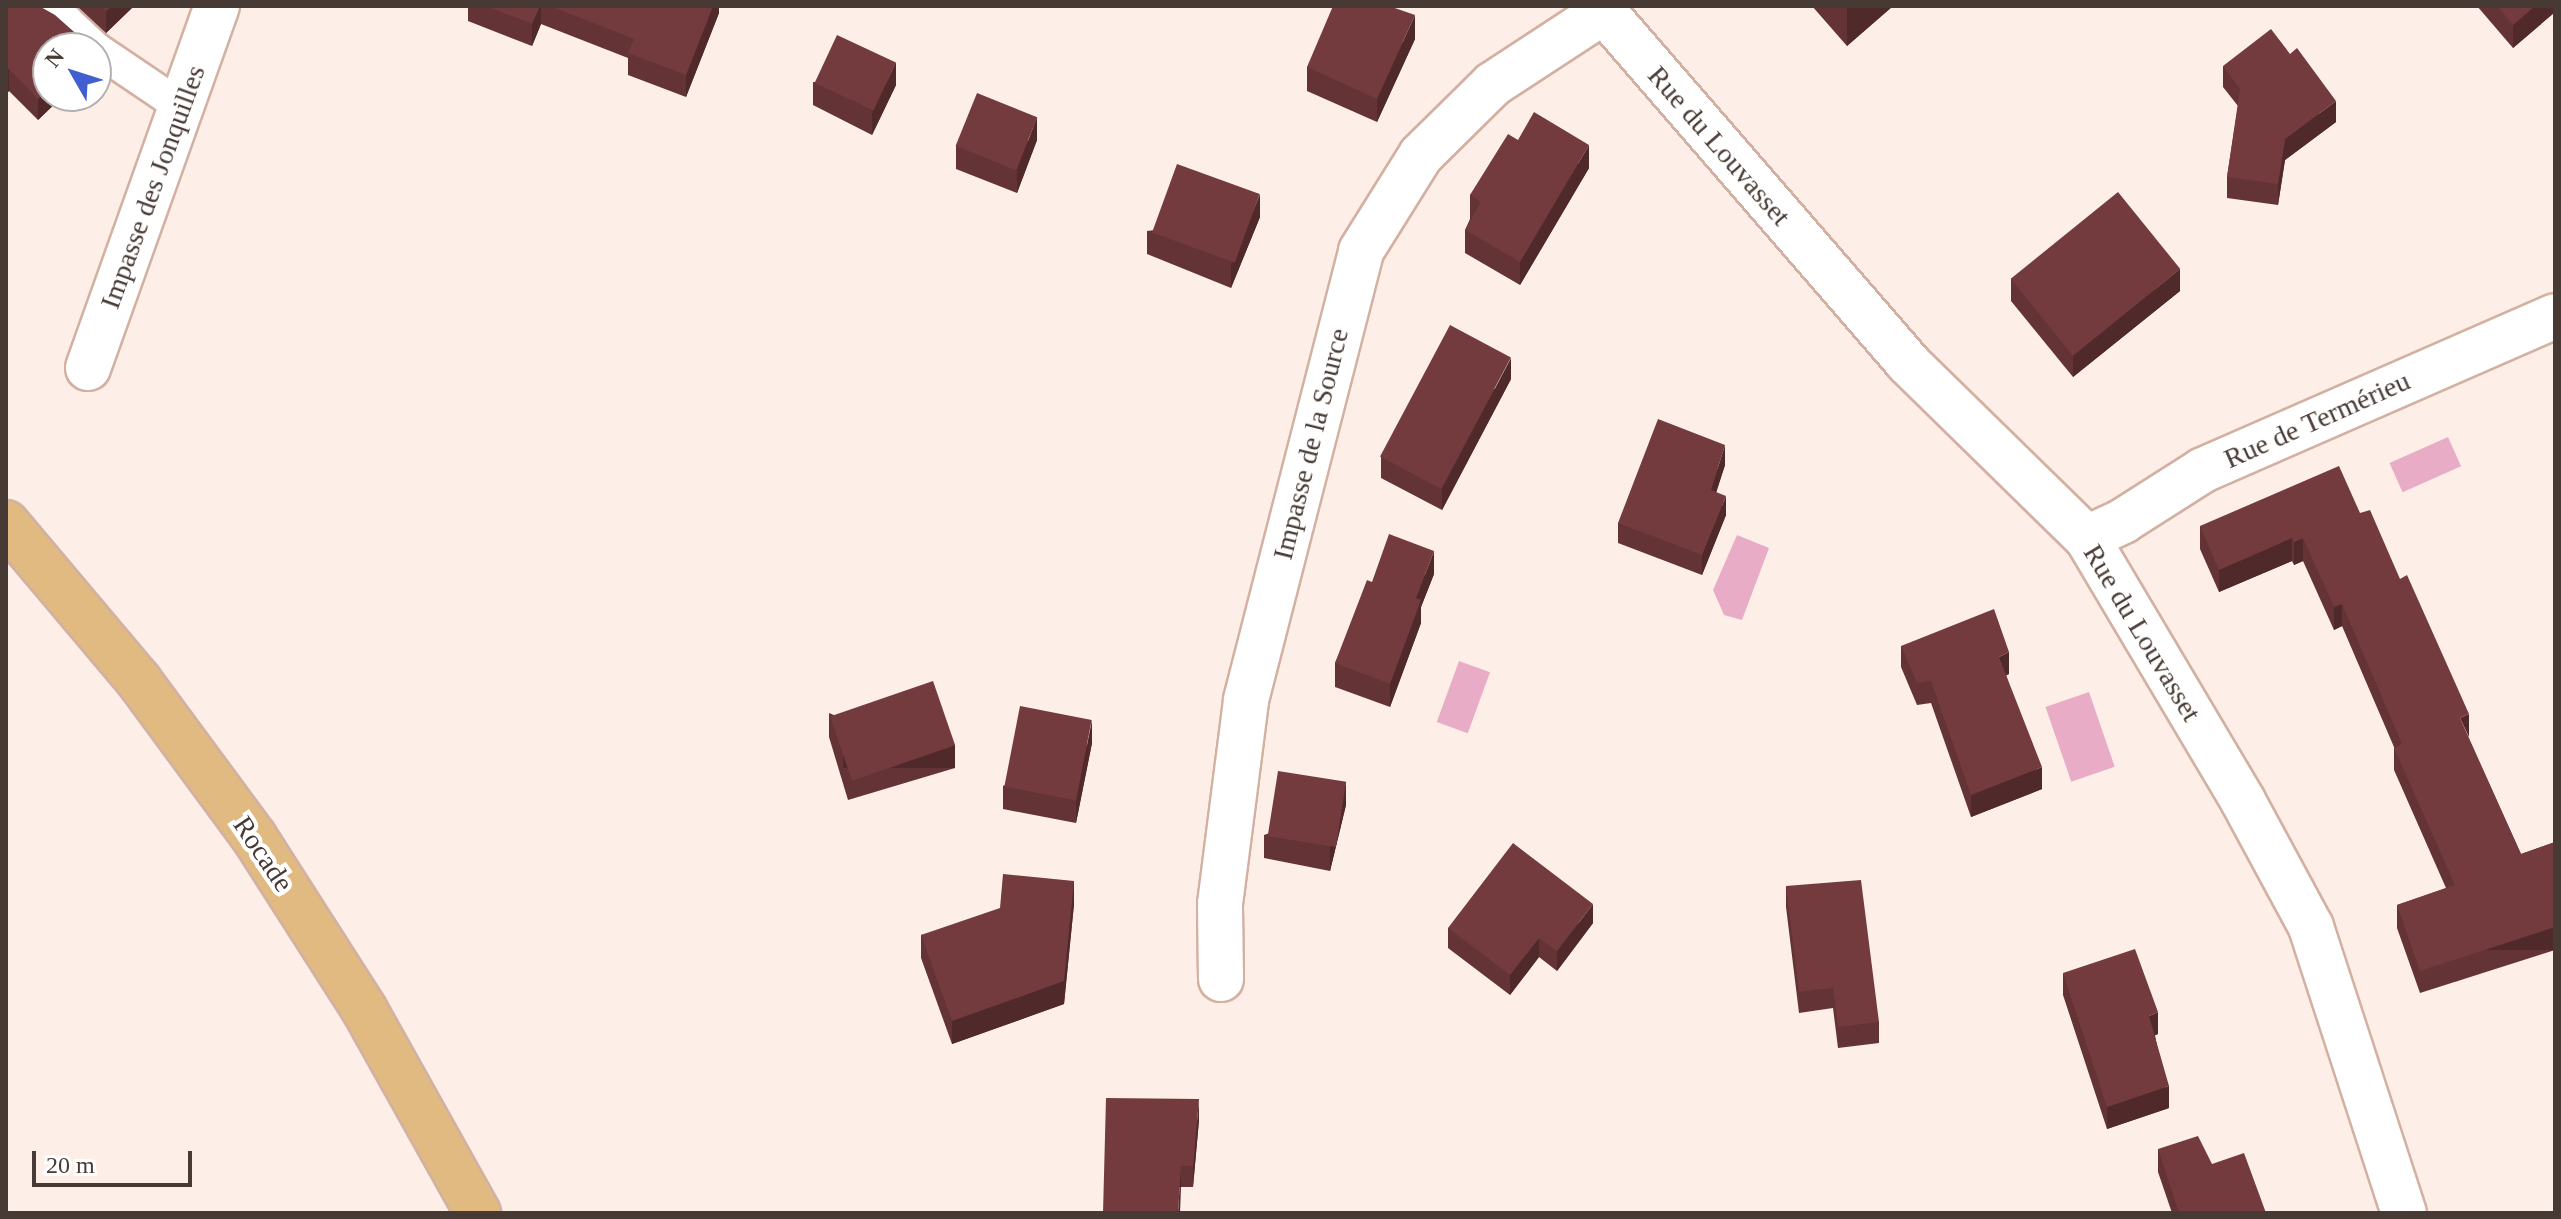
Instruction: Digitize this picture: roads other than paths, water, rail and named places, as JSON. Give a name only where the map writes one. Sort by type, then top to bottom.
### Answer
[{"type":"main road","name":"Rocade","points":[[6,523],[139,681],[254,837],[364,1009],[478,1213]]},
{"type":"street","name":"Impasse des Jonquilles","points":[[88,368],[217,6]]},
{"type":"street","name":"Rue du Louvasset","points":[[1601,9],[1908,363],[2087,538],[2243,801],[2311,927],[2404,1213]]},
{"type":"street","name":"Impasse de la Source","points":[[1221,979],[1220,904],[1246,700],[1361,251],[1421,155],[1493,84],[1601,9]]},
{"type":"street","name":"Rue de Termérieu","points":[[2087,538],[2123,521],[2203,470],[2555,316]]},
{"type":"lane","points":[[37,6],[66,21],[78,32]]},
{"type":"lane","points":[[112,59],[182,107]]}]
